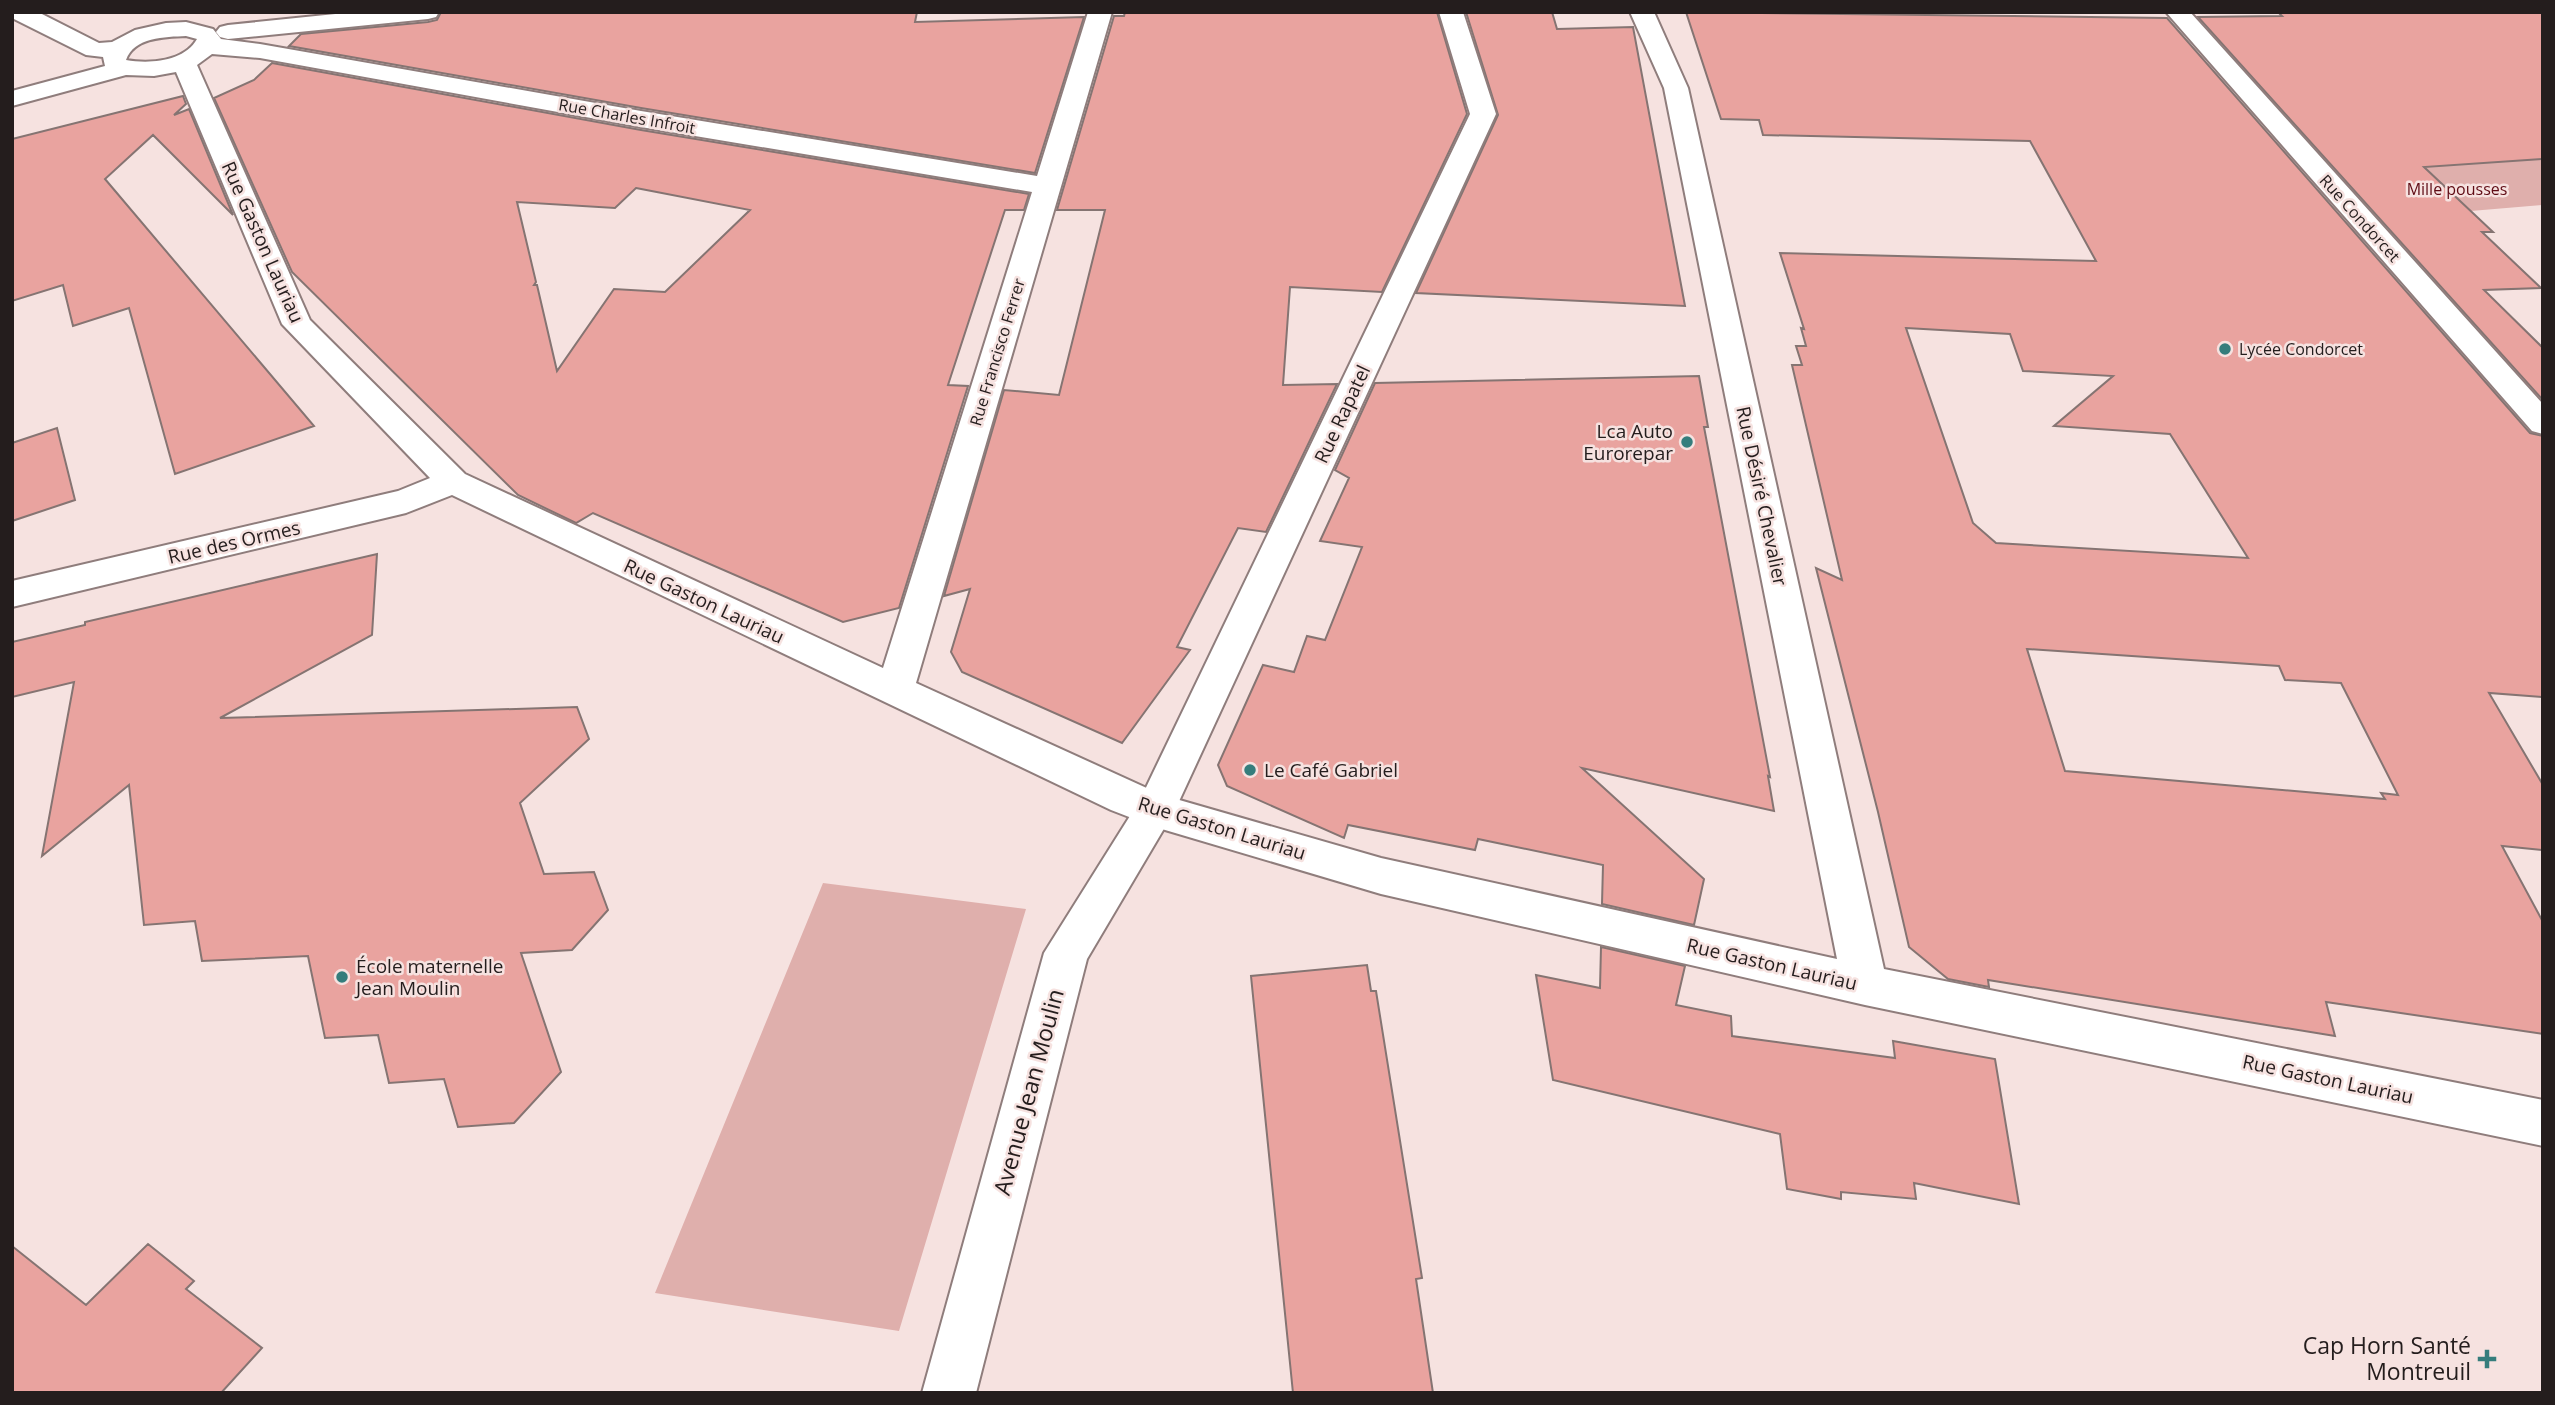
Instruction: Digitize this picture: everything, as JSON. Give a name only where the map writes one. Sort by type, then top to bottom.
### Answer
[{"type":"street","points":[[19,12],[95,50],[157,68],[198,47],[428,12]]},
{"type":"street","name":"Rue Francisco Ferrer","points":[[895,691],[1100,12]]},
{"type":"street","name":"Rue Rapatel","points":[[1155,810],[1483,114],[1451,12]]},
{"type":"street","name":"Rue Désiré Chevalier","points":[[1642,12],[1676,88],[1865,985]]},
{"type":"street","name":"Rue Condorcet","points":[[2177,12],[2543,424]]},
{"type":"street","points":[[128,17],[156,32]]},
{"type":"street","points":[[12,99],[122,58],[141,36],[186,29],[198,47]]},
{"type":"street","name":"Rue Charles Infroit","points":[[198,47],[274,54],[641,119],[1047,186]]},
{"type":"street","name":"Rue Gaston Lauriau","points":[[198,47],[189,71],[297,324],[453,482],[1125,799],[1381,876],[1865,985],[2543,1123]]},
{"type":"street","name":"Rue des Ormes","points":[[12,594],[406,502],[453,482]]},
{"type":"street","name":"Avenue Jean Moulin","points":[[949,1393],[1066,953],[1155,810]]},
{"type":"green space","name":"Mille pousses","points":[[2543,159],[2543,205],[2459,212],[2364,171]]},
{"type":"green space","points":[[823,883],[1026,909],[899,1331],[655,1293]]},
{"type":"building","points":[[441,12],[917,12],[915,22],[1084,17],[1035,173],[289,46],[301,34],[428,22],[437,20]]},
{"type":"building","points":[[1125,12],[1437,12],[1467,114],[1382,292],[1290,287],[1283,385],[1337,384],[1266,532],[1238,528],[1177,647],[1190,650],[1122,743],[962,672],[951,652],[970,589],[944,596],[1004,390],[1059,395],[1105,210],[1057,210],[1114,16],[1124,16]]},
{"type":"building","points":[[1466,12],[1552,12],[1557,29],[1633,27],[1685,306],[1416,293],[1498,115]]},
{"type":"building","points":[[1686,12],[2167,18],[2530,433],[2543,436],[2543,697],[2489,693],[2543,785],[2543,850],[2502,846],[2543,922],[2543,1034],[2326,1002],[2335,1036],[1988,980],[1989,987],[1948,979],[1909,947],[1816,568],[1842,580],[1792,365],[1802,365],[1796,346],[1806,346],[1801,328],[1804,329],[1780,253],[2096,261],[2030,141],[1763,135],[1759,120],[1721,119]],"holes":[[[1906,328],[2010,334],[2023,371],[2113,376],[2054,426],[2170,434],[2248,558],[1996,543],[1973,523]],[[2027,649],[2279,666],[2285,680],[2341,683],[2398,795],[2381,793],[2385,799],[2065,771]]]},
{"type":"building","points":[[2278,12],[2543,12],[2543,159],[2424,167],[2493,232],[2482,232],[2541,288],[2484,290],[2543,348],[2543,400],[2198,17],[2282,16]]},
{"type":"building","points":[[272,63],[641,130],[1029,194],[1024,210],[1005,210],[948,385],[968,386],[899,608],[843,622],[593,513],[576,523],[518,495],[292,272],[214,98],[254,80]],"holes":[[[636,188],[750,210],[665,292],[614,289],[557,371],[537,285],[534,285],[536,282],[517,202],[615,208]]]},
{"type":"building","points":[[183,96],[186,104],[174,115],[189,109],[233,215],[153,135],[105,179],[314,426],[175,474],[129,308],[73,326],[63,285],[12,301],[12,139]]},
{"type":"building","points":[[1699,376],[1708,427],[1704,427],[1770,777],[1768,776],[1774,811],[1582,768],[1704,879],[1694,925],[1602,904],[1603,865],[1478,839],[1475,850],[1348,825],[1344,838],[1227,786],[1218,765],[1263,665],[1294,672],[1307,636],[1325,640],[1362,547],[1320,541],[1349,478],[1335,470],[1375,383]]},
{"type":"building","points":[[57,428],[75,500],[12,521],[12,443]]},
{"type":"building","points":[[377,554],[372,635],[220,718],[577,707],[589,739],[520,803],[544,874],[594,872],[608,910],[572,950],[521,953],[561,1072],[514,1123],[458,1127],[444,1079],[389,1083],[378,1035],[325,1038],[308,956],[202,961],[195,921],[144,925],[129,785],[42,856],[74,682],[12,697],[12,642],[85,625],[85,622]]},
{"type":"building","points":[[1601,947],[1685,966],[1676,1005],[1731,1016],[1732,1036],[1895,1058],[1893,1041],[1995,1059],[2019,1204],[1914,1183],[1916,1199],[1841,1192],[1841,1199],[1787,1189],[1780,1134],[1553,1080],[1536,975],[1600,988]]},
{"type":"building","points":[[1367,965],[1371,991],[1376,991],[1422,1278],[1416,1279],[1433,1393],[1293,1393],[1251,976]]},
{"type":"building","points":[[148,1244],[194,1281],[186,1289],[262,1348],[221,1393],[12,1393],[12,1246],[86,1305]]},
{"type":"place","name":"Lycée Condorcet","points":[[2225,349]]},
{"type":"place","name":"Lca Auto Eurorepar","points":[[1687,442]]},
{"type":"place","name":"Le Café Gabriel","points":[[1250,770]]},
{"type":"place","name":"École maternelle Jean Moulin","points":[[342,977]]},
{"type":"place","name":"Cap Horn Santé Montreuil","points":[[2487,1359]]}]
